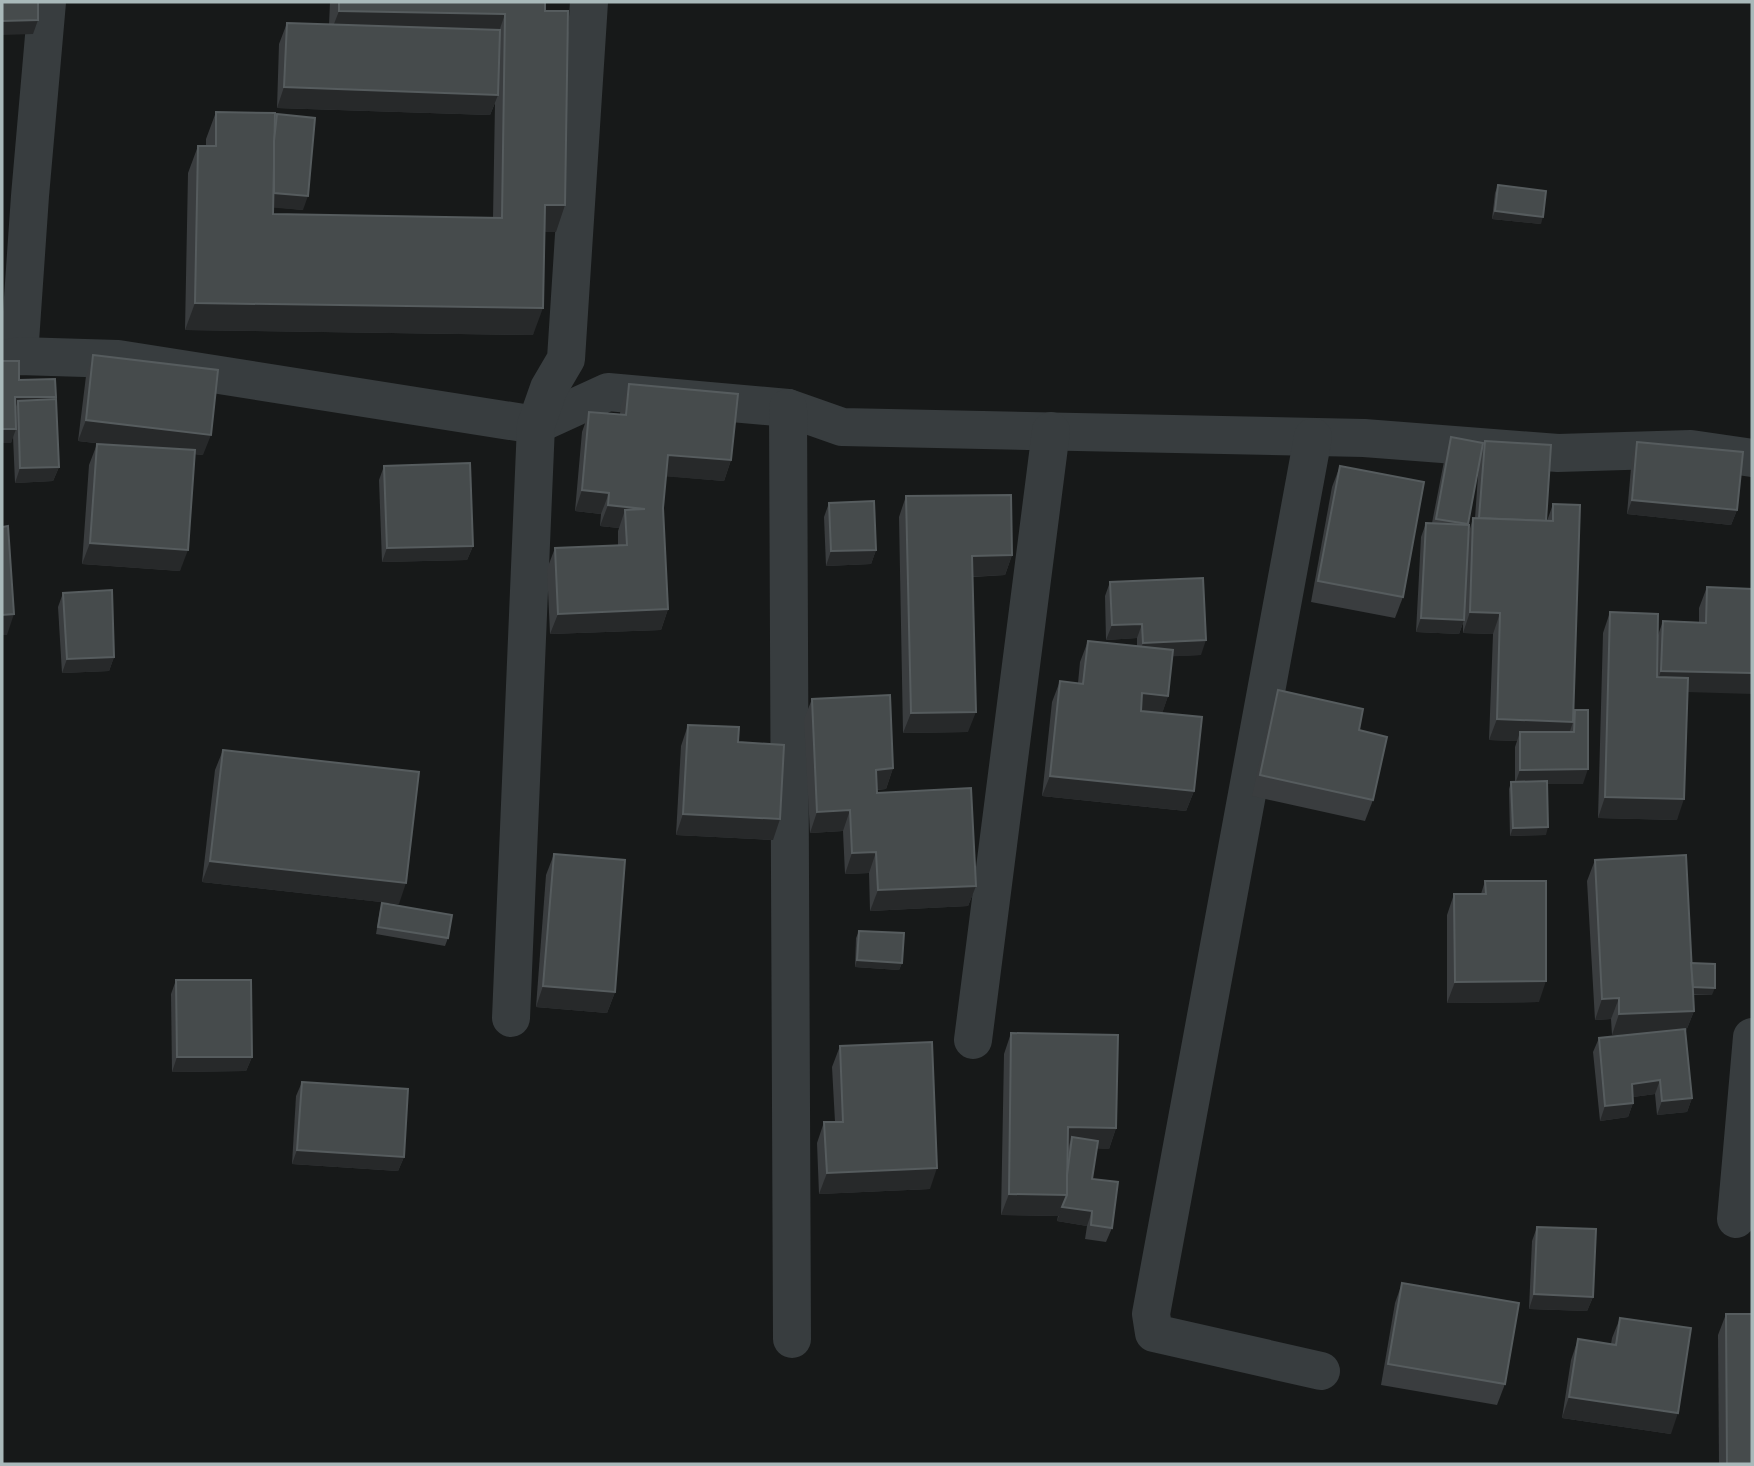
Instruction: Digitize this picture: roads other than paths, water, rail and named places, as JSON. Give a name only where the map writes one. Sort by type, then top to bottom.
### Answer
[{"type":"street","points":[[47,2],[16,190],[10,358],[118,359],[536,425],[608,392],[788,408],[842,427],[1364,438],[1558,453],[1690,449],[1752,458]]},
{"type":"street","points":[[511,1018],[536,425],[549,388],[566,359],[589,2]]},
{"type":"street","points":[[788,408],[792,1339]]},
{"type":"street","points":[[973,1040],[1051,431]]},
{"type":"street","points":[[1313,437],[1151,1314],[1154,1334],[1321,1371]]},
{"type":"street","points":[[1736,1219],[1752,1037]]}]
